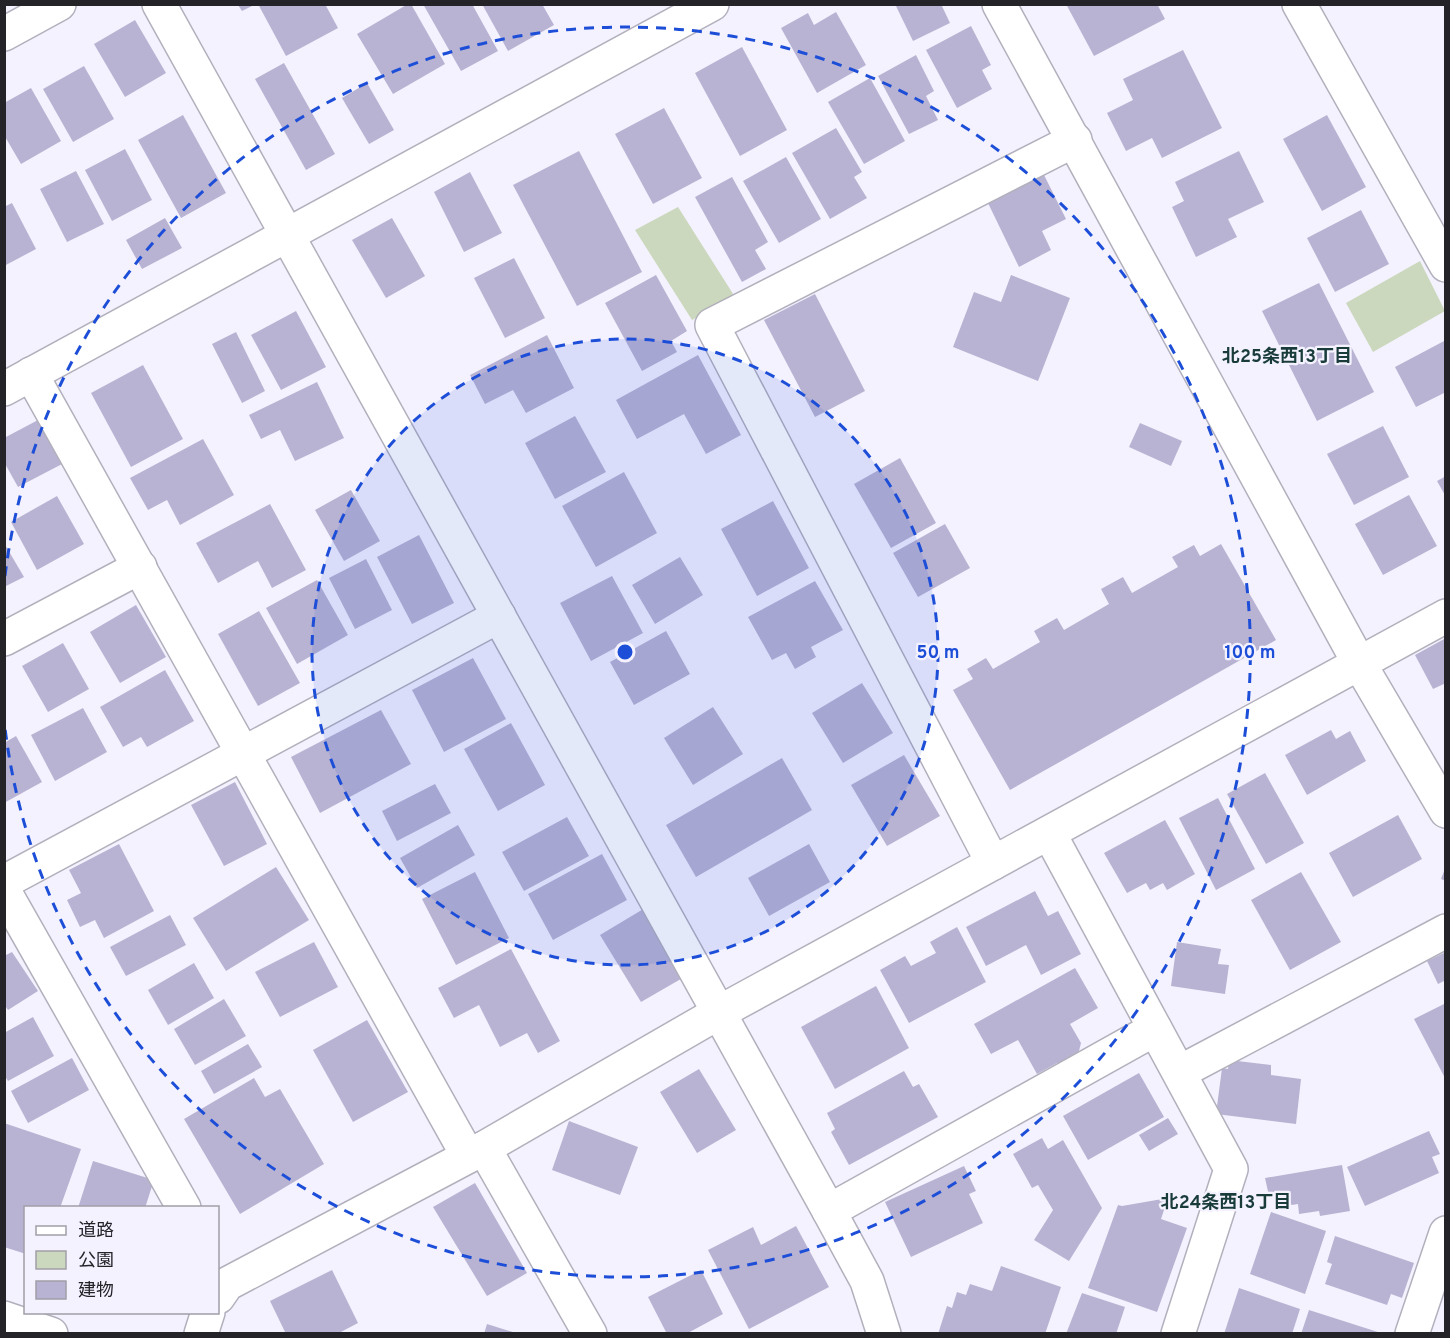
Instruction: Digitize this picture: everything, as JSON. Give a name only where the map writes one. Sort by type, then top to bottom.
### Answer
[{"type":"street","points":[[4,34],[59,4]]},
{"type":"street","points":[[159,4],[717,1013],[829,1211],[867,1281],[884,1334]]},
{"type":"street","points":[[590,1334],[476,1152],[244,753],[140,567],[18,382],[712,4]]},
{"type":"street","points":[[999,4],[1359,663],[1446,811]]},
{"type":"street","points":[[1299,4],[1446,266]]},
{"type":"street","points":[[993,863],[712,325],[1075,140]]},
{"type":"street","points":[[4,639],[140,567]]},
{"type":"street","points":[[4,882],[499,616]]},
{"type":"street","points":[[221,1282],[476,1152],[717,1013],[1446,616]]},
{"type":"street","points":[[1048,833],[1231,1169],[1178,1334]]},
{"type":"street","points":[[4,891],[183,1206]]},
{"type":"street","points":[[1180,1072],[1446,930]]},
{"type":"street","points":[[829,1211],[1155,1029]]},
{"type":"street","points":[[1412,1334],[1446,1233]]},
{"type":"street","points":[[201,1334],[207,1314]]},
{"type":"street","points":[[4,1318],[51,1334]]},
{"type":"green space","points":[[678,207],[735,297],[692,320],[635,230]]},
{"type":"green space","points":[[1420,261],[1445,311],[1373,352],[1346,303]]},
{"type":"building","points":[[258,4],[325,4],[338,28],[286,56]]},
{"type":"building","points":[[411,4],[445,64],[393,94],[357,34]]},
{"type":"building","points":[[423,4],[472,4],[498,51],[461,71]]},
{"type":"building","points":[[482,4],[542,4],[554,25],[508,51]]},
{"type":"building","points":[[895,4],[941,4],[950,23],[913,41]]},
{"type":"building","points":[[1066,4],[1157,4],[1165,19],[1094,56]]},
{"type":"building","points":[[238,5],[254,5],[242,11]]},
{"type":"building","points":[[836,12],[866,65],[817,93],[781,28],[808,13],[814,25]]},
{"type":"building","points":[[135,20],[166,73],[125,97],[94,44]]},
{"type":"building","points":[[971,26],[991,65],[982,70],[992,89],[957,108],[926,50]]},
{"type":"building","points":[[742,47],[787,130],[740,156],[695,73]]},
{"type":"building","points":[[1183,50],[1222,128],[1162,158],[1152,138],[1126,151],[1107,113],[1133,100],[1123,79]]},
{"type":"building","points":[[916,55],[934,91],[926,96],[938,120],[909,134],[878,76]]},
{"type":"building","points":[[284,63],[335,154],[306,170],[255,79]]},
{"type":"building","points":[[84,66],[114,119],[73,142],[43,89]]},
{"type":"building","points":[[870,78],[905,141],[864,164],[828,102]]},
{"type":"building","points":[[367,83],[394,130],[369,144],[342,98]]},
{"type":"building","points":[[31,88],[61,141],[21,164],[4,135],[4,103]]},
{"type":"building","points":[[664,108],[702,178],[653,204],[615,134]]},
{"type":"building","points":[[183,115],[226,193],[181,218],[138,140]]},
{"type":"building","points":[[1327,115],[1366,187],[1322,211],[1283,139]]},
{"type":"building","points":[[836,128],[862,172],[854,177],[867,198],[830,219],[792,153]]},
{"type":"building","points":[[125,149],[152,200],[112,221],[85,170]]},
{"type":"building","points":[[579,151],[642,272],[577,306],[513,185]]},
{"type":"building","points":[[1239,151],[1264,202],[1228,219],[1237,237],[1196,257],[1172,207],[1184,201],[1175,182]]},
{"type":"building","points":[[786,157],[821,219],[779,243],[743,181]]},
{"type":"building","points":[[76,171],[104,224],[67,242],[40,189]]},
{"type":"building","points":[[470,172],[502,233],[464,252],[434,192]]},
{"type":"building","points":[[1043,173],[1066,219],[1042,231],[1051,250],[1019,267],[987,201]]},
{"type":"building","points":[[732,177],[768,242],[755,250],[766,269],[742,282],[695,197]]},
{"type":"building","points":[[12,203],[36,249],[4,266],[4,207]]},
{"type":"building","points":[[1361,210],[1389,264],[1335,292],[1307,238]]},
{"type":"building","points":[[165,218],[182,248],[142,269],[126,240]]},
{"type":"building","points":[[392,218],[425,276],[386,298],[352,240]]},
{"type":"building","points":[[514,258],[545,318],[505,338],[474,278]]},
{"type":"building","points":[[656,275],[687,331],[671,341],[677,352],[642,371],[605,303]]},
{"type":"building","points":[[1011,275],[1070,298],[1038,381],[953,347],[974,292],[1001,302]]},
{"type":"building","points":[[1319,283],[1374,392],[1317,421],[1262,311]]},
{"type":"building","points":[[815,294],[865,391],[815,417],[764,320]]},
{"type":"building","points":[[296,311],[326,367],[281,390],[251,335]]},
{"type":"building","points":[[236,332],[265,391],[242,403],[212,344]]},
{"type":"building","points":[[547,335],[574,388],[526,413],[513,390],[485,404],[470,375]]},
{"type":"building","points":[[1446,340],[1446,392],[1416,407],[1395,367]]},
{"type":"building","points":[[698,355],[741,435],[706,454],[684,414],[637,439],[616,400]]},
{"type":"building","points":[[143,365],[183,439],[131,467],[91,393]]},
{"type":"building","points":[[317,382],[344,438],[295,461],[280,430],[261,439],[249,415]]},
{"type":"building","points":[[575,416],[606,472],[555,499],[525,443]]},
{"type":"building","points":[[40,419],[64,463],[18,487],[4,462],[4,438]]},
{"type":"building","points":[[1140,423],[1182,441],[1171,466],[1129,447]]},
{"type":"building","points":[[1383,426],[1409,477],[1354,505],[1327,454]]},
{"type":"building","points":[[203,439],[234,495],[180,525],[167,500],[148,510],[130,478]]},
{"type":"building","points":[[900,458],[936,523],[891,548],[854,484]]},
{"type":"building","points":[[624,472],[657,533],[596,567],[562,506]]},
{"type":"building","points":[[1446,476],[1446,497],[1437,481]]},
{"type":"building","points":[[351,490],[380,541],[344,561],[315,510]]},
{"type":"building","points":[[1409,495],[1437,546],[1383,575],[1355,524]]},
{"type":"building","points":[[57,496],[84,544],[37,570],[11,522]]},
{"type":"building","points":[[773,501],[809,568],[757,596],[721,529]]},
{"type":"building","points":[[270,504],[306,570],[272,588],[258,561],[218,583],[196,543]]},
{"type":"building","points":[[945,524],[970,568],[918,597],[893,553]]},
{"type":"building","points":[[419,535],[454,603],[412,624],[377,557]]},
{"type":"building","points":[[4,543],[24,577],[4,587]]},
{"type":"building","points":[[1221,544],[1276,640],[1010,790],[953,690],[973,679],[967,669],[986,658],[993,669],[1040,642],[1034,631],[1057,618],[1064,630],[1109,604],[1101,589],[1123,577],[1132,593],[1178,567],[1172,557],[1194,545],[1200,556]]},
{"type":"building","points":[[680,557],[703,595],[655,624],[632,585]]},
{"type":"building","points":[[366,559],[392,610],[355,629],[329,578]]},
{"type":"building","points":[[612,576],[643,633],[591,661],[560,603]]},
{"type":"building","points":[[317,580],[348,635],[297,664],[266,608]]},
{"type":"building","points":[[815,581],[843,630],[811,647],[816,657],[795,669],[786,653],[772,660],[748,617]]},
{"type":"building","points":[[136,605],[166,657],[120,683],[90,632]]},
{"type":"building","points":[[259,611],[300,683],[258,706],[218,634]]},
{"type":"building","points":[[666,631],[690,674],[634,705],[610,662]]},
{"type":"building","points":[[1446,638],[1446,683],[1433,689],[1415,655]]},
{"type":"building","points":[[63,643],[89,689],[48,712],[22,666]]},
{"type":"building","points":[[473,658],[506,719],[444,752],[412,690]]},
{"type":"building","points":[[165,670],[194,721],[147,747],[141,737],[123,747],[100,707]]},
{"type":"building","points":[[862,683],[893,733],[843,763],[812,713]]},
{"type":"building","points":[[713,707],[743,754],[693,785],[664,738]]},
{"type":"building","points":[[83,708],[107,752],[55,781],[31,735]]},
{"type":"building","points":[[381,710],[411,764],[320,813],[291,757]]},
{"type":"building","points":[[511,723],[545,785],[498,811],[464,749]]},
{"type":"building","points":[[1331,730],[1336,739],[1350,731],[1366,761],[1307,795],[1285,755]]},
{"type":"building","points":[[16,736],[42,782],[4,803],[4,743]]},
{"type":"building","points":[[904,755],[940,816],[887,846],[851,785]]},
{"type":"building","points":[[782,758],[812,810],[696,877],[666,825]]},
{"type":"building","points":[[1265,773],[1304,843],[1266,864],[1227,794]]},
{"type":"building","points":[[235,782],[267,844],[224,866],[191,805]]},
{"type":"building","points":[[435,784],[451,813],[397,841],[382,811]]},
{"type":"building","points":[[1218,798],[1255,869],[1216,890],[1179,818]]},
{"type":"building","points":[[1398,815],[1422,859],[1353,897],[1329,853]]},
{"type":"building","points":[[567,817],[589,856],[524,891],[502,852]]},
{"type":"building","points":[[1165,820],[1195,874],[1167,890],[1163,883],[1150,890],[1146,883],[1127,893],[1104,853]]},
{"type":"building","points":[[458,825],[475,855],[417,888],[400,858]]},
{"type":"building","points":[[119,844],[154,911],[104,938],[95,920],[80,927],[67,900],[81,893],[69,870]]},
{"type":"building","points":[[809,844],[830,882],[769,916],[748,878]]},
{"type":"building","points":[[602,854],[627,900],[553,940],[528,894]]},
{"type":"building","points":[[1446,866],[1446,881],[1441,879]]},
{"type":"building","points":[[276,867],[309,920],[226,971],[193,918]]},
{"type":"building","points":[[475,872],[509,938],[456,965],[422,899]]},
{"type":"building","points":[[1301,872],[1341,942],[1290,970],[1251,900]]},
{"type":"building","points":[[1035,891],[1048,916],[1058,911],[1081,954],[1041,975],[1026,945],[986,966],[966,927]]},
{"type":"building","points":[[645,908],[686,976],[641,1002],[600,935]]},
{"type":"building","points":[[170,915],[186,945],[126,976],[110,947]]},
{"type":"building","points":[[957,927],[986,982],[909,1023],[880,970],[905,956],[911,966],[936,953],[930,942]]},
{"type":"building","points":[[314,942],[338,987],[280,1017],[255,972]]},
{"type":"building","points":[[1177,942],[1221,949],[1218,964],[1229,965],[1225,994],[1171,986]]},
{"type":"building","points":[[511,949],[560,1041],[538,1053],[527,1033],[500,1047],[479,1005],[454,1018],[438,988]]},
{"type":"building","points":[[12,952],[38,991],[8,1010],[4,1004],[4,956]]},
{"type":"building","points":[[1446,952],[1446,980],[1438,984],[1427,961]]},
{"type":"building","points":[[194,963],[214,998],[168,1025],[148,990]]},
{"type":"building","points":[[1075,968],[1098,1008],[1070,1024],[1081,1043],[1077,1059],[1068,1065],[1057,1063],[1037,1074],[1018,1040],[991,1054],[974,1024]]},
{"type":"building","points":[[876,986],[909,1048],[835,1089],[801,1027]]},
{"type":"building","points":[[224,999],[246,1036],[195,1065],[174,1029]]},
{"type":"building","points":[[1446,1003],[1446,1080],[1414,1019]]},
{"type":"building","points":[[33,1017],[54,1056],[8,1081],[4,1075],[4,1033]]},
{"type":"building","points":[[367,1020],[408,1092],[353,1122],[313,1050]]},
{"type":"building","points":[[248,1044],[262,1067],[214,1094],[201,1071]]},
{"type":"building","points":[[72,1058],[89,1090],[28,1123],[11,1091]]},
{"type":"building","points":[[1229,1060],[1271,1065],[1271,1075],[1301,1079],[1296,1124],[1216,1114],[1222,1068],[1228,1069]]},
{"type":"building","points":[[699,1069],[736,1130],[697,1153],[660,1092]]},
{"type":"building","points":[[904,1071],[913,1087],[919,1084],[938,1117],[849,1165],[831,1132],[835,1129],[827,1113]]},
{"type":"building","points":[[1139,1073],[1164,1117],[1088,1160],[1063,1116]]},
{"type":"building","points":[[254,1078],[265,1097],[280,1089],[324,1164],[240,1214],[184,1119]]},
{"type":"building","points":[[1168,1118],[1178,1134],[1149,1151],[1139,1135]]},
{"type":"building","points":[[569,1121],[638,1147],[620,1195],[552,1170]]},
{"type":"building","points":[[4,1123],[81,1149],[61,1206],[24,1206],[24,1253],[4,1247]]},
{"type":"building","points":[[1429,1131],[1440,1154],[1432,1157],[1439,1173],[1365,1206],[1347,1167]]},
{"type":"building","points":[[1042,1138],[1048,1149],[1063,1140],[1102,1208],[1069,1261],[1034,1240],[1053,1210],[1038,1185],[1032,1188],[1013,1154]]},
{"type":"building","points":[[93,1161],[154,1180],[146,1206],[79,1206]]},
{"type":"building","points":[[1342,1165],[1350,1211],[1320,1216],[1319,1211],[1299,1214],[1298,1204],[1292,1205],[1283,1199],[1282,1194],[1269,1196],[1265,1178]]},
{"type":"building","points":[[964,1166],[976,1191],[969,1194],[983,1223],[911,1257],[885,1202]]},
{"type":"building","points":[[475,1183],[527,1273],[487,1296],[433,1207]]},
{"type":"building","points":[[1168,1198],[1161,1219],[1187,1228],[1157,1312],[1088,1288],[1118,1205]]},
{"type":"building","points":[[1271,1212],[1326,1231],[1305,1294],[1250,1274]]},
{"type":"building","points":[[796,1226],[829,1287],[749,1329],[708,1250],[753,1227],[761,1245]]},
{"type":"building","points":[[1335,1236],[1414,1263],[1402,1298],[1391,1294],[1387,1305],[1325,1284],[1332,1264],[1327,1262]]},
{"type":"building","points":[[1001,1266],[1061,1287],[1045,1334],[938,1334],[947,1306],[952,1308],[957,1292],[966,1295],[970,1284],[992,1291]]},
{"type":"building","points":[[332,1270],[358,1323],[337,1334],[286,1334],[270,1301]]},
{"type":"building","points":[[701,1270],[723,1314],[686,1334],[667,1334],[648,1297]]},
{"type":"building","points":[[1239,1288],[1300,1309],[1292,1334],[1224,1334]]},
{"type":"building","points":[[1082,1293],[1125,1307],[1116,1334],[1066,1334]]},
{"type":"building","points":[[1309,1310],[1381,1333],[1301,1334]]},
{"type":"building","points":[[487,1324],[516,1333],[516,1334],[484,1334]]},
{"type":"district","name":"北25条西13丁目","points":[[1287,357]]},
{"type":"district","name":"北24条西13丁目","points":[[1226,1203]]}]
